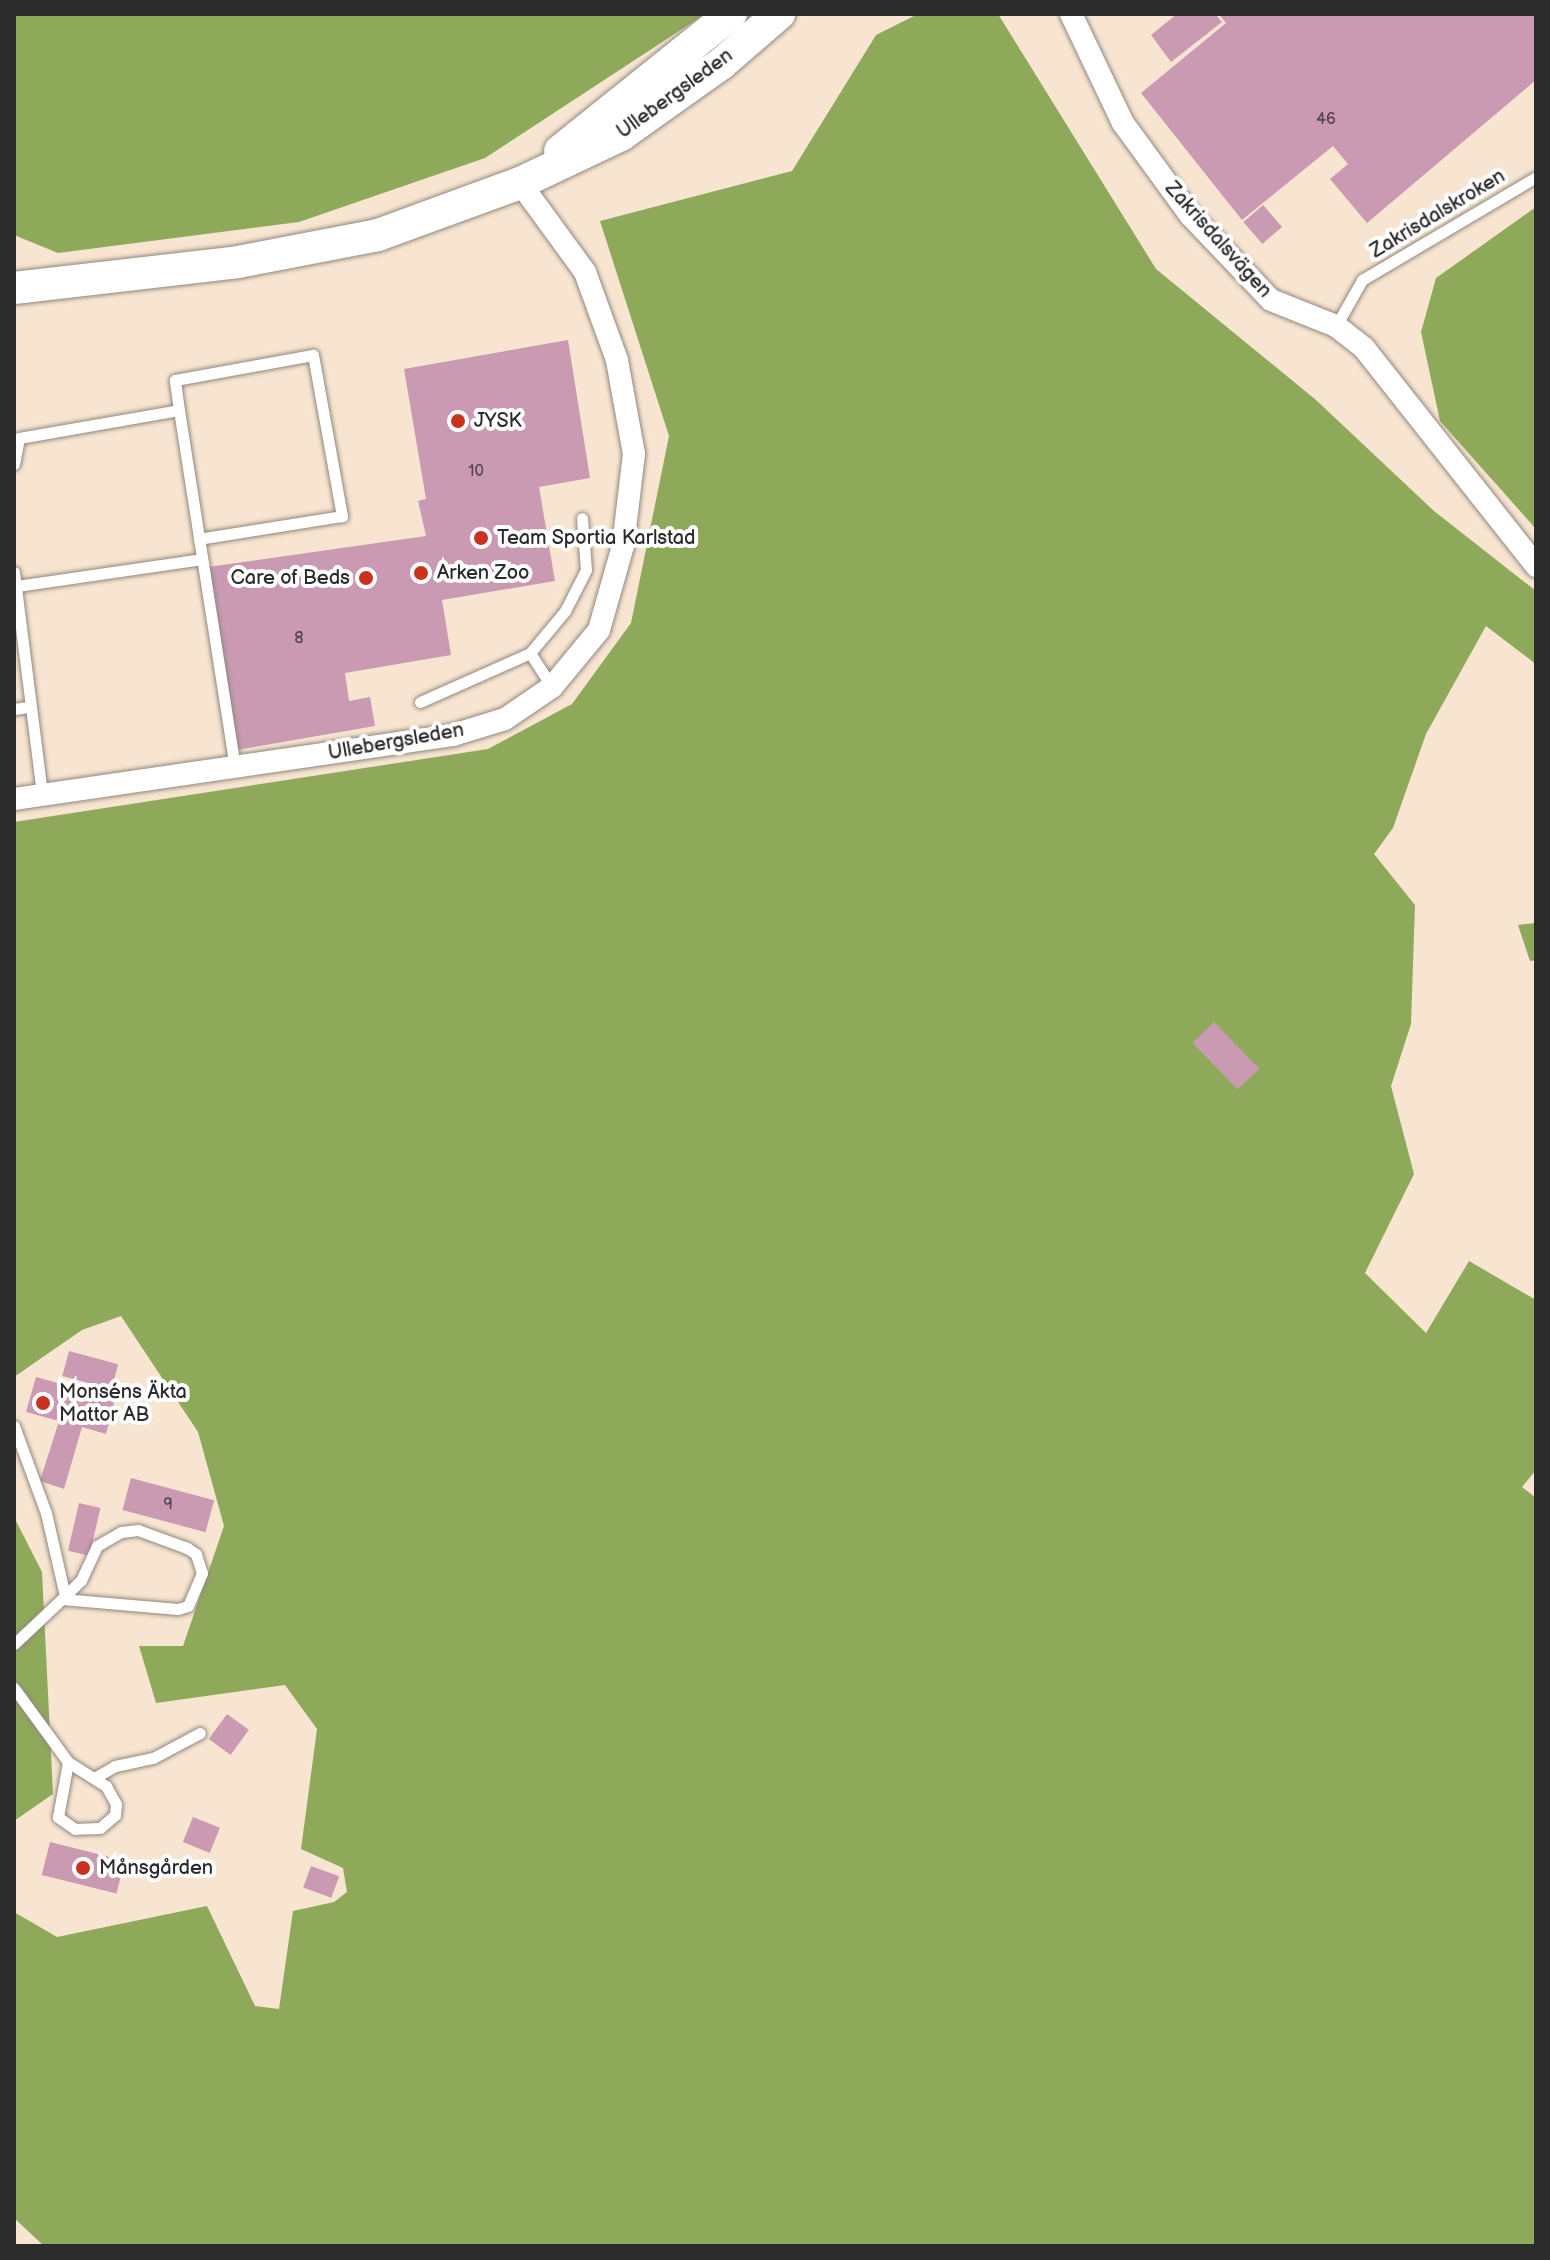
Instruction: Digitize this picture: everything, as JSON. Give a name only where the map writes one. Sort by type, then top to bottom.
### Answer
[{"type":"main road","name":"Ullebergsleden","points":[[520,183],[731,14]]},
{"type":"main road","name":"Ullebergsleden","points":[[14,288],[238,262],[378,235],[520,183],[621,135],[721,64],[779,14]]},
{"type":"street","name":"Zakrisdalsvägen","points":[[1071,14],[1123,123],[1190,215],[1271,300],[1336,326],[1364,348],[1536,566]]},
{"type":"street","name":"Ullebergsleden","points":[[14,799],[453,735],[505,719],[552,687],[599,630],[623,546],[634,454],[617,360],[585,272],[520,183]]},
{"type":"lane","name":"Zakrisdalskroken","points":[[1336,326],[1362,280],[1536,177]]},
{"type":"lane","points":[[199,539],[342,516],[313,355],[175,380],[179,410],[202,559],[235,769]]},
{"type":"lane","points":[[14,464],[19,438],[179,410]]},
{"type":"lane","points":[[420,702],[530,653],[565,611],[586,570],[582,518]]},
{"type":"lane","points":[[17,586],[202,559]]},
{"type":"lane","points":[[14,572],[28,707],[42,795]]},
{"type":"lane","points":[[530,653],[552,687]]},
{"type":"lane","points":[[14,709],[28,707]]},
{"type":"lane","points":[[14,1426],[46,1513],[63,1598]]},
{"type":"lane","points":[[14,1644],[81,1580],[97,1546],[121,1532],[138,1530],[187,1548],[196,1554],[202,1573],[188,1606],[178,1609],[63,1598]]},
{"type":"lane","points":[[14,1688],[68,1762],[96,1777],[116,1804],[115,1815],[100,1828],[67,1826],[56,1808],[68,1762]]},
{"type":"lane","points":[[96,1777],[115,1766],[153,1758],[200,1733]]},
{"type":"green space","points":[[14,14],[705,14],[485,158],[299,222],[58,253],[14,235]]},
{"type":"green space","points":[[918,14],[998,14],[1156,269],[1316,400],[1434,511],[1536,591],[1536,664],[1486,626],[1426,734],[1393,828],[1374,854],[1415,905],[1411,1024],[1391,1086],[1414,1174],[1365,1273],[1426,1333],[1469,1261],[1536,1300],[1536,1470],[1522,1487],[1536,1498],[1536,2246],[44,2246],[14,2218],[14,1912],[57,1937],[207,1906],[255,2006],[279,2009],[293,1911],[334,1902],[347,1892],[343,1868],[301,1849],[317,1729],[285,1685],[156,1703],[139,1646],[183,1646],[224,1526],[198,1432],[121,1316],[82,1330],[14,1377],[14,822],[488,749],[572,704],[631,623],[669,436],[600,221],[792,171],[876,35]]},
{"type":"green space","points":[[1536,207],[1536,529],[1440,421],[1421,332],[1436,278]]},
{"type":"green space","points":[[1536,923],[1536,960],[1530,961],[1518,925]]},
{"type":"green space","points":[[14,1517],[42,1572],[53,1794],[14,1821]]},
{"type":"building","points":[[1177,14],[1215,14],[1222,22],[1171,62],[1151,35]]},
{"type":"building","points":[[1219,14],[1536,14],[1536,80],[1367,223],[1330,179],[1348,164],[1333,146],[1242,220],[1141,93],[1226,23]]},
{"type":"building","points":[[1263,205],[1282,227],[1262,244],[1243,222]]},
{"type":"building","points":[[568,340],[590,478],[539,487],[555,581],[442,600],[451,655],[345,673],[349,701],[370,697],[375,726],[237,750],[208,567],[426,536],[418,501],[426,499],[404,369]]},
{"type":"building","points":[[1214,1022],[1259,1069],[1238,1090],[1192,1043]]},
{"type":"building","points":[[69,1351],[118,1364],[112,1389],[62,1376]]},
{"type":"building","points":[[36,1377],[115,1399],[106,1434],[82,1427],[64,1489],[40,1481],[59,1421],[26,1412]]},
{"type":"building","points":[[131,1478],[214,1500],[206,1532],[122,1510]]},
{"type":"building","points":[[79,1503],[100,1508],[89,1556],[68,1551]]},
{"type":"building","points":[[227,1714],[249,1730],[231,1755],[209,1739]]},
{"type":"building","points":[[193,1817],[220,1828],[210,1853],[183,1842]]},
{"type":"building","name":"Månsgården","points":[[50,1842],[125,1861],[116,1894],[42,1875]]},
{"type":"building","points":[[311,1866],[339,1876],[331,1898],[303,1888]]},
{"type":"place","name":"JYSK","points":[[458,421]]},
{"type":"place","name":"Team Sportia Karlstad","points":[[481,538]]},
{"type":"place","name":"Arken Zoo","points":[[421,573]]},
{"type":"place","name":"Care of Beds","points":[[366,578]]},
{"type":"place","name":"Monséns Äkta Mattor AB","points":[[43,1403]]},
{"type":"place","name":"Månsgården","points":[[83,1868]]}]
